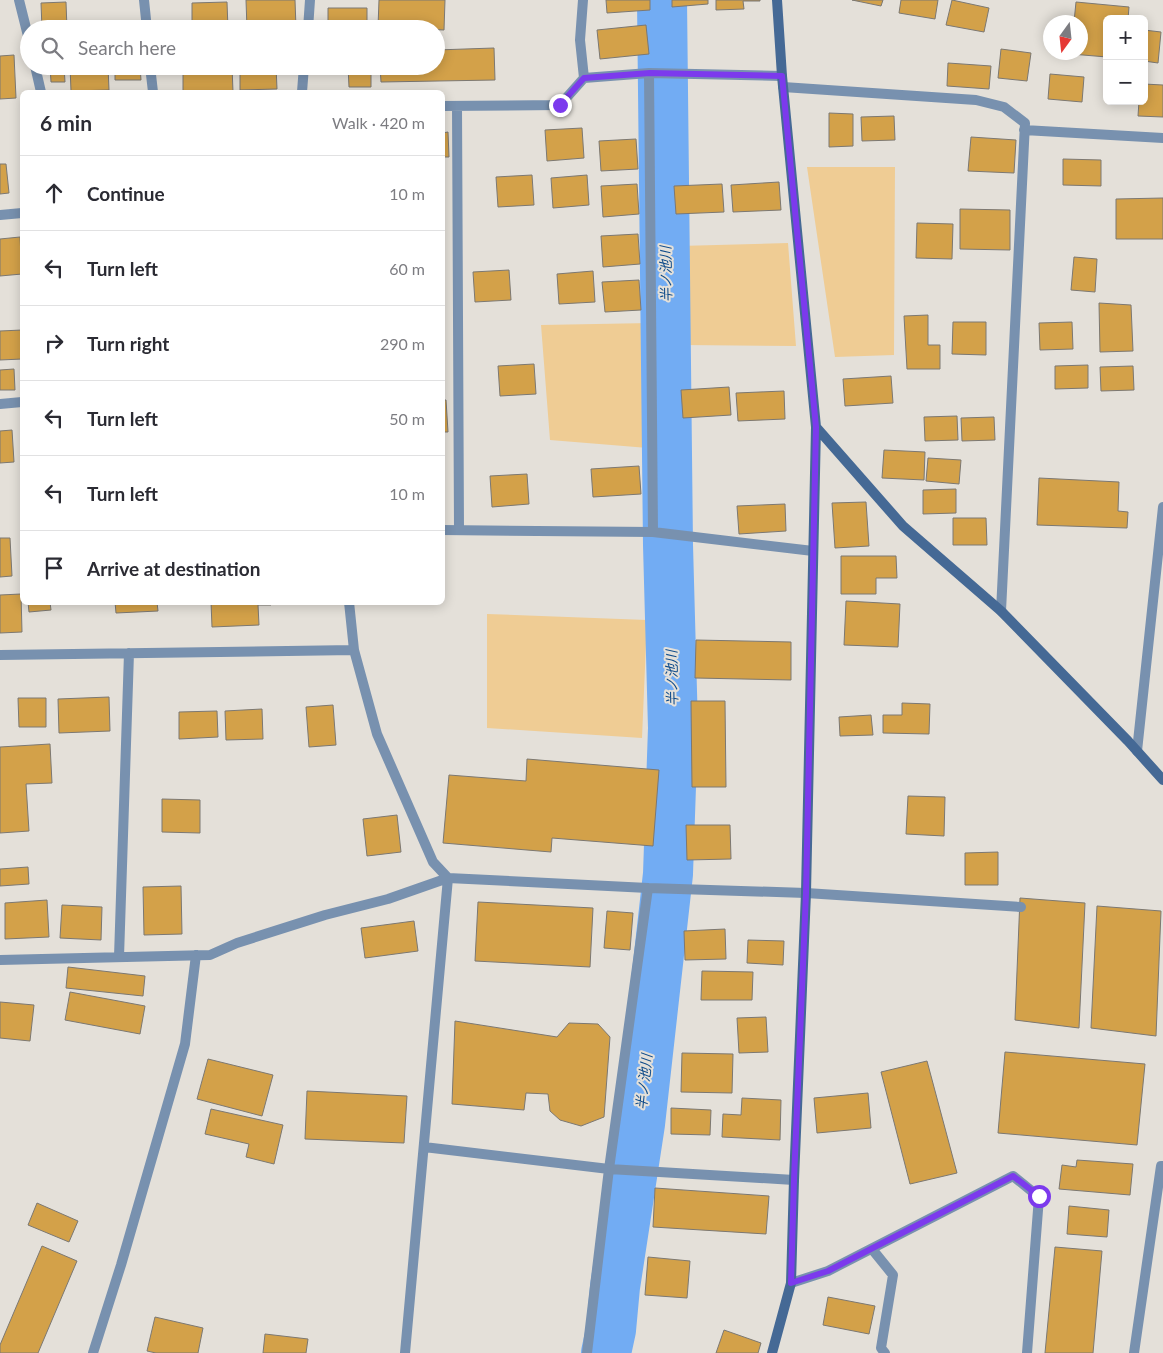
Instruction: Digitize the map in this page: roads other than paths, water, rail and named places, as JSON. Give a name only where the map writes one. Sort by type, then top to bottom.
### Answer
[{"type":"street","points":[[19,0],[24,20]]},
{"type":"street","points":[[144,0],[146,20]]},
{"type":"street","points":[[309,20],[310,0]]},
{"type":"street","points":[[583,0],[580,40],[584,78]]},
{"type":"street","points":[[772,1353],[791,1283],[806,893],[816,427],[783,87],[777,0]]},
{"type":"street","points":[[650,73],[653,532]]},
{"type":"street","points":[[445,106],[560,105],[584,78],[650,73],[782,76]]},
{"type":"street","points":[[37,75],[41,90]]},
{"type":"street","points":[[151,75],[152,90]]},
{"type":"street","points":[[302,90],[303,75]]},
{"type":"street","points":[[783,87],[976,100],[1004,107],[1025,123],[1001,611]]},
{"type":"street","points":[[457,106],[458,530]]},
{"type":"street","points":[[1024,130],[1163,138]]},
{"type":"street","points":[[0,215],[20,213]]},
{"type":"street","points":[[0,404],[20,402]]},
{"type":"street","points":[[816,427],[903,526],[1001,611],[1163,780]]},
{"type":"street","points":[[1137,751],[1163,507]]},
{"type":"street","points":[[445,530],[653,532],[813,551]]},
{"type":"street","points":[[350,605],[354,650],[376,734],[433,862],[448,878],[405,1353]]},
{"type":"street","points":[[0,655],[354,650]]},
{"type":"street","points":[[119,957],[128,653]]},
{"type":"street","points":[[0,960],[210,955],[237,943],[326,914],[388,899],[448,878],[648,888],[806,893],[1020,907]]},
{"type":"street","points":[[587,1353],[609,1169],[648,888]]},
{"type":"street","points":[[93,1353],[124,1256],[185,1044],[196,955]]},
{"type":"street","points":[[424,1147],[609,1169],[794,1180]]},
{"type":"street","points":[[1134,1353],[1161,1166],[1163,1166]]},
{"type":"street","points":[[791,1283],[828,1271],[1013,1176],[1039,1196],[1027,1353]]},
{"type":"street","points":[[872,1249],[893,1275],[881,1348],[885,1353]]},
{"type":"waterway","name":"半ノ池川","points":[[606,1353],[611,1330],[615,1287],[640,1124],[668,874],[673,728],[668,545],[662,0]]}]
